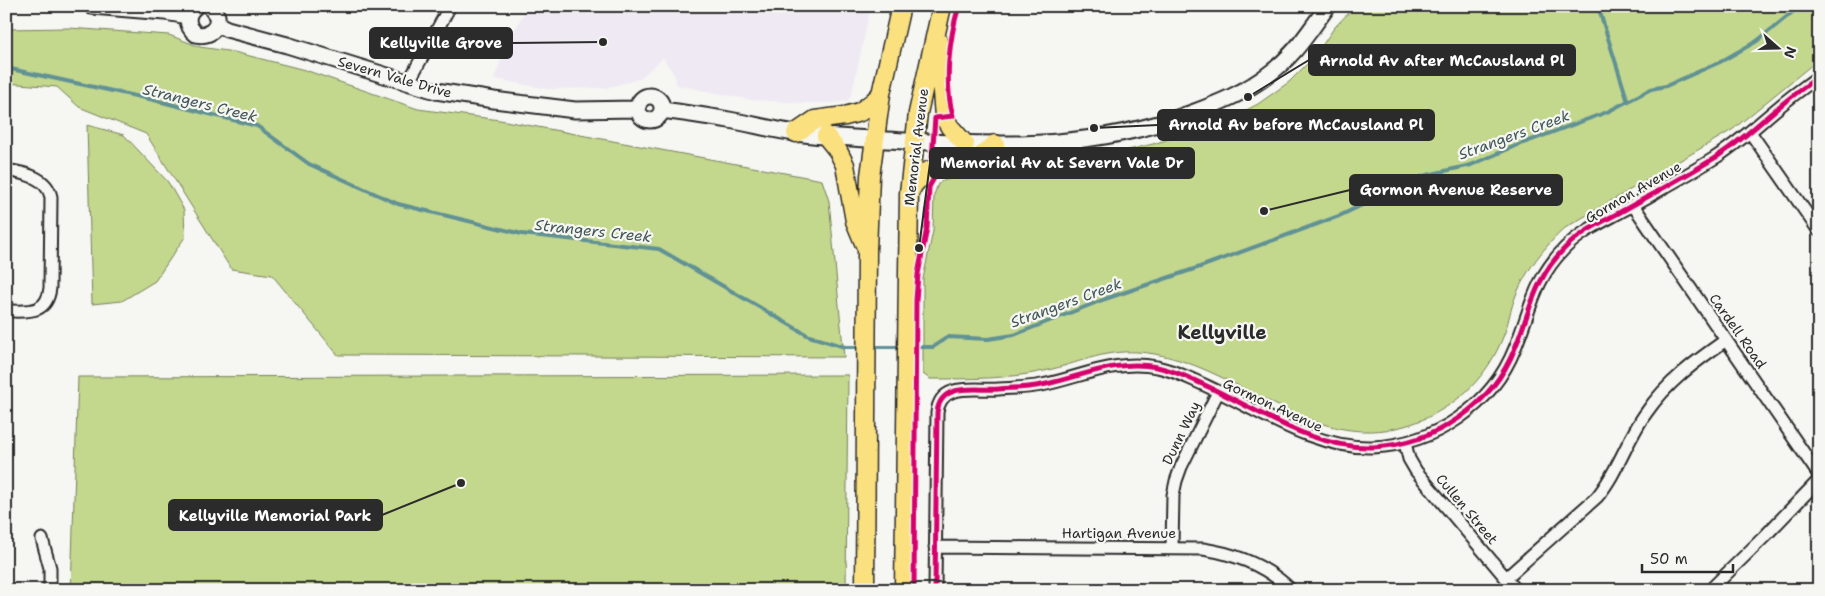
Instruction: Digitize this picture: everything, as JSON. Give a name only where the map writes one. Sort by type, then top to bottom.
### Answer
[{"type":"main road","points":[[865,590],[866,330],[870,176],[880,94],[901,6]]},
{"type":"main road","name":"Memorial Avenue","points":[[904,590],[909,193],[914,142],[924,83],[942,6]]},
{"type":"main road","points":[[936,28],[941,60],[944,117],[965,144]]},
{"type":"main road","points":[[796,133],[815,120],[860,112],[880,94]]},
{"type":"main road","points":[[826,136],[838,151],[845,165],[855,221],[867,250]]},
{"type":"main road","points":[[909,193],[914,184],[926,172],[979,158],[995,144]]},
{"type":"street","points":[[92,6],[165,12],[192,11],[188,24],[196,34],[209,34],[217,24],[216,12],[210,6]]},
{"type":"street","points":[[408,83],[450,6]]},
{"type":"street","points":[[796,133],[914,142],[1046,144],[1096,138],[1159,124],[1224,101],[1247,89],[1279,66],[1306,38],[1328,6]]},
{"type":"street","name":"Severn Vale Drive","points":[[217,24],[227,29],[436,91],[575,110],[637,109],[640,116],[651,120],[658,117],[662,110],[730,120],[796,133]]},
{"type":"street","name":"Gormon Avenue","points":[[935,590],[937,413],[939,402],[946,394],[955,390],[993,390],[1034,386],[1105,367],[1149,366],[1170,370],[1183,375],[1320,440],[1354,447],[1388,446],[1404,443],[1437,431],[1466,413],[1478,403],[1494,384],[1514,349],[1533,294],[1552,263],[1579,236],[1716,158],[1819,76]]},
{"type":"street","points":[[1750,132],[1819,232]]},
{"type":"street","points":[[6,170],[39,180],[47,186],[51,197],[50,288],[48,299],[41,307],[35,310],[6,311]]},
{"type":"street","name":"Cardell Road","points":[[1633,205],[1819,475]]},
{"type":"street","points":[[1506,578],[1597,497],[1608,483],[1645,413],[1666,387],[1689,366],[1726,340]]},
{"type":"street","name":"Dunn Way","points":[[1172,548],[1173,496],[1176,481],[1218,392]]},
{"type":"street","name":"Cullen Street","points":[[1404,443],[1409,459],[1416,471],[1516,590]]},
{"type":"street","points":[[1710,590],[1819,480]]},
{"type":"street","points":[[42,540],[50,568],[50,590]]},
{"type":"street","name":"Hartigan Avenue","points":[[935,547],[1203,549],[1245,559],[1273,575],[1291,590]]},
{"type":"shaded area","points":[[528,6],[845,6],[870,10],[852,93],[848,101],[805,103],[751,100],[681,86],[676,84],[675,76],[663,58],[639,79],[606,88],[548,89],[494,79],[508,42]]},
{"type":"green space","points":[[1355,6],[1819,6],[1819,59],[1732,130],[1565,228],[1543,251],[1525,276],[1514,300],[1501,341],[1481,376],[1453,402],[1438,412],[1413,423],[1396,428],[1362,431],[1329,426],[1266,400],[1203,369],[1171,358],[1137,352],[1101,355],[1044,371],[1016,376],[930,379],[923,374],[923,279],[933,231],[934,195],[938,184],[942,181],[970,174],[1051,171],[1153,144],[1223,122],[1258,104],[1289,82],[1315,56],[1334,28]]},
{"type":"green space","points":[[69,28],[169,35],[200,47],[234,52],[305,70],[418,109],[500,120],[822,180],[829,201],[844,357],[338,355],[272,275],[231,269],[146,134],[79,107],[57,87],[6,83],[6,29]]},
{"type":"green space","points":[[87,125],[124,135],[168,182],[184,210],[185,237],[155,281],[122,301],[92,304]]},
{"type":"green space","points":[[848,375],[846,590],[71,590],[78,377]]},
{"type":"waterway","points":[[1598,6],[1628,102]]},
{"type":"waterway","name":"Strangers Creek","points":[[912,347],[933,347],[948,337],[988,339],[1014,335],[1105,299],[1200,267],[1339,216],[1373,200],[1396,193],[1423,176],[1471,165],[1513,147],[1607,112],[1651,89],[1666,86],[1720,62],[1757,41],[1800,6]]},
{"type":"waterway","name":"Strangers Creek","points":[[6,68],[154,100],[257,126],[309,164],[398,204],[522,234],[659,249],[809,336],[845,347],[862,347]]},
{"type":"waterway","name":"Strangers Creek","points":[[872,347],[902,347]]},
{"type":"cycle path","points":[[914,590],[916,300],[918,274],[927,228],[929,187],[938,175],[932,159],[935,118],[953,116],[948,76],[950,46],[959,6]]},
{"type":"cycle path","points":[[935,590],[937,413],[940,403],[945,396],[960,390],[1036,386],[1112,367],[1141,365],[1157,367],[1181,374],[1292,429],[1332,442],[1352,446],[1373,447],[1396,444],[1418,438],[1439,430],[1459,418],[1492,388],[1505,369],[1515,348],[1534,295],[1546,271],[1565,248],[1593,227],[1680,179],[1722,153],[1819,76]]},
{"type":"place","name":"Kellyville Grove","points":[[603,42]]},
{"type":"place","name":"Arnold Av after McCausland Pl","points":[[1248,97]]},
{"type":"place","name":"Arnold Av before McCausland Pl","points":[[1094,128]]},
{"type":"place","name":"Gormon Avenue Reserve","points":[[1264,211]]},
{"type":"place","name":"Memorial Av at Severn Vale Dr","points":[[919,248]]},
{"type":"place","name":"Kellyville Memorial Park","points":[[461,483]]},
{"type":"district","name":"Kellyville","points":[[1222,332]]}]
